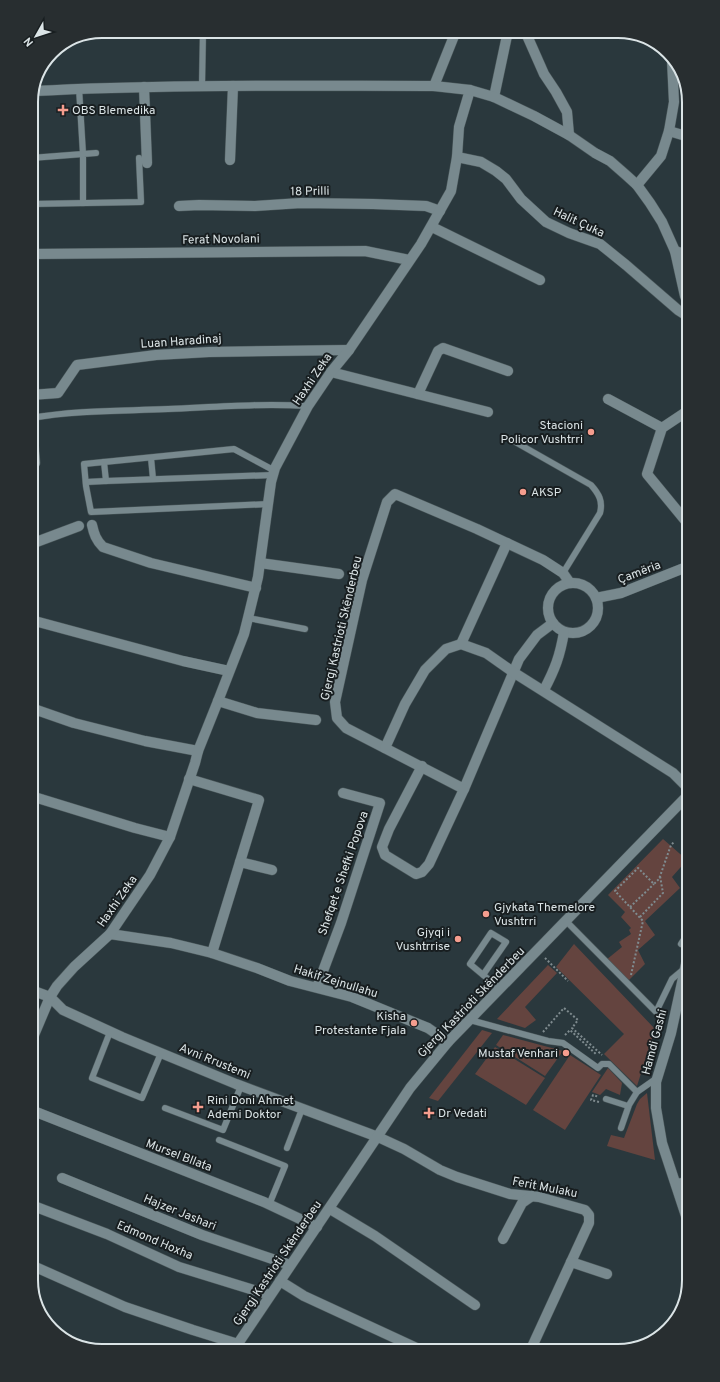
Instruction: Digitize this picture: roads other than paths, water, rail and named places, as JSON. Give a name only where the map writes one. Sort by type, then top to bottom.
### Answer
[{"type":"street","points":[[434,86],[453,38]]},
{"type":"street","points":[[494,96],[506,38]]},
{"type":"street","points":[[528,38],[544,74],[567,112],[569,135]]},
{"type":"street","points":[[637,185],[661,156],[669,131],[674,102],[672,69]]},
{"type":"street","points":[[39,91],[79,88],[202,86],[434,86],[470,90],[494,96],[569,135],[595,154],[610,161],[637,185],[650,202],[662,222],[675,251],[682,282]]},
{"type":"street","points":[[230,160],[233,86]]},
{"type":"street","points":[[143,160],[144,87]]},
{"type":"street","name":"Haxhi Zeka","points":[[38,1025],[50,997],[57,986],[74,966],[110,934],[150,875],[170,836],[198,750],[244,634],[256,588],[274,473],[308,406],[331,372],[349,350],[432,227],[451,191],[457,157],[459,127],[470,90]]},
{"type":"street","points":[[669,131],[682,135]]},
{"type":"street","name":"Halit Çuka","points":[[457,157],[481,162],[496,170],[506,179],[521,199],[546,222],[569,233],[600,244],[682,313]]},
{"type":"street","name":"18 Prilli","points":[[178,206],[255,206],[301,203],[373,204],[426,206],[440,211]]},
{"type":"street","points":[[432,227],[540,280]]},
{"type":"street","name":"Ferat Novolani","points":[[38,254],[365,251],[409,260]]},
{"type":"street","points":[[675,251],[682,253]]},
{"type":"street","points":[[418,394],[438,351],[443,348],[508,371]]},
{"type":"street","name":"Luan Haradinaj","points":[[38,394],[58,393],[77,364],[156,355],[202,352],[349,350]]},
{"type":"street","points":[[331,372],[488,412]]},
{"type":"street","points":[[608,399],[662,428]]},
{"type":"street","points":[[682,415],[662,428],[647,474],[682,516]]},
{"type":"street","name":"Gjergj Kastrioti Skënderbeu","points":[[464,789],[346,728],[337,718],[335,702],[362,580],[387,502],[395,494],[507,543]]},
{"type":"street","points":[[92,525],[93,532],[98,541],[103,547],[108,549],[151,563],[256,588]]},
{"type":"street","points":[[38,541],[79,526]]},
{"type":"street","points":[[461,644],[507,543],[543,560],[563,573],[570,583]]},
{"type":"street","points":[[260,563],[339,574]]},
{"type":"street","name":"Çamëria","points":[[596,598],[621,593],[682,569]]},
{"type":"street","points":[[570,583],[580,584],[593,593],[596,598],[598,610],[595,621],[591,626],[582,632],[564,632],[553,624],[548,610],[551,596],[561,586],[570,583]]},
{"type":"street","points":[[38,622],[183,661],[230,671]]},
{"type":"street","points":[[422,766],[389,829],[382,847],[385,855],[416,874],[422,872],[429,864],[464,789],[519,659],[537,635],[553,624]]},
{"type":"street","points":[[544,690],[555,669],[560,654],[564,632]]},
{"type":"street","points":[[385,748],[405,704],[425,670],[446,650],[461,644],[486,653],[513,672],[544,690],[673,773],[682,782]]},
{"type":"street","points":[[218,701],[257,713],[316,720]]},
{"type":"street","points":[[38,710],[74,723],[146,741],[198,750]]},
{"type":"street","points":[[189,779],[259,800],[212,953]]},
{"type":"street","name":"Shefqet e Shefki Popova","points":[[317,987],[341,923],[380,803],[343,793]]},
{"type":"street","points":[[38,798],[134,828],[170,836]]},
{"type":"street","name":"Gjergj Kastrioti Skënderbeu","points":[[238,1344],[410,1088],[448,1042],[682,801]]},
{"type":"street","points":[[240,862],[272,870]]},
{"type":"street","name":"Hakif Zejnullahu","points":[[110,934],[171,943],[212,953],[290,981],[352,997],[428,1028],[448,1042]]},
{"type":"street","name":"Hamdi Gashi","points":[[682,987],[672,1033],[657,1078],[656,1108],[662,1143],[682,1203]]},
{"type":"street","points":[[38,993],[50,997]]},
{"type":"street","name":"Avni Rrustemi","points":[[50,997],[63,1010],[110,1032],[241,1086],[378,1137]]},
{"type":"street","name":"Mursel Bllata","points":[[38,1113],[269,1204],[317,1227]]},
{"type":"street","name":"Ferit Mulaku","points":[[378,1137],[404,1149],[440,1170],[482,1186],[519,1199],[532,1196],[582,1208],[587,1212],[589,1223],[533,1344]]},
{"type":"street","name":"Hajzer Jashari","points":[[62,1178],[202,1235],[290,1265]]},
{"type":"street","points":[[676,1184],[682,1183]]},
{"type":"street","points":[[503,1239],[519,1199]]},
{"type":"street","name":"Edmond Hoxha","points":[[38,1208],[107,1234],[179,1267],[270,1295]]},
{"type":"street","points":[[330,1209],[375,1236],[475,1305]]},
{"type":"street","points":[[571,1262],[607,1274]]},
{"type":"street","points":[[38,1268],[125,1307],[193,1330],[228,1344]]},
{"type":"street","points":[[280,1281],[304,1296],[408,1344]]},
{"type":"lane","points":[[202,86],[203,38]]},
{"type":"lane","points":[[79,88],[83,154],[83,203]]},
{"type":"lane","points":[[38,157],[96,153]]},
{"type":"lane","points":[[38,204],[141,202],[143,160]]},
{"type":"lane","points":[[38,416],[112,411],[276,404],[308,406]]},
{"type":"lane","points":[[510,439],[592,485],[601,499],[602,506],[600,513],[563,573]]},
{"type":"lane","points":[[268,504],[91,512],[84,464],[234,449],[274,473]]},
{"type":"lane","points":[[151,458],[152,479]]},
{"type":"lane","points":[[104,462],[106,481]]},
{"type":"lane","points":[[86,482],[274,473]]},
{"type":"lane","points":[[248,618],[305,629]]},
{"type":"lane","points":[[566,921],[656,1012],[672,979],[682,969]]},
{"type":"lane","points":[[483,975],[506,942],[491,933],[470,964],[483,975],[500,989]]},
{"type":"lane","points":[[470,1020],[548,1041],[563,1043],[598,1068],[602,1064],[609,1064],[637,1092]]},
{"type":"lane","points":[[110,1032],[92,1078],[142,1098],[161,1053]]},
{"type":"lane","points":[[621,1128],[628,1106],[637,1092],[657,1078]]},
{"type":"lane","points":[[165,1108],[223,1130],[241,1086]]},
{"type":"lane","points":[[605,1101],[628,1106]]},
{"type":"lane","points":[[287,1148],[302,1109]]},
{"type":"lane","points":[[219,1140],[285,1166],[269,1204]]},
{"type":"place","name":"OBS Blemedika","points":[[63,110]]},
{"type":"place","name":"Stacioni Policor Vushtrri","points":[[591,432]]},
{"type":"place","name":"AKSP","points":[[523,492]]},
{"type":"place","name":"Gjykata Themelore Vushtrri","points":[[486,914]]},
{"type":"place","name":"Gjyqi i Vushtrrise","points":[[458,939]]},
{"type":"place","name":"Kisha Protestante Fjala","points":[[414,1023]]},
{"type":"place","name":"Mustaf Venhari","points":[[566,1053]]},
{"type":"place","name":"Rini Doni Ahmet Ademi Doktor","points":[[198,1107]]},
{"type":"place","name":"Dr Vedati","points":[[429,1113]]}]
